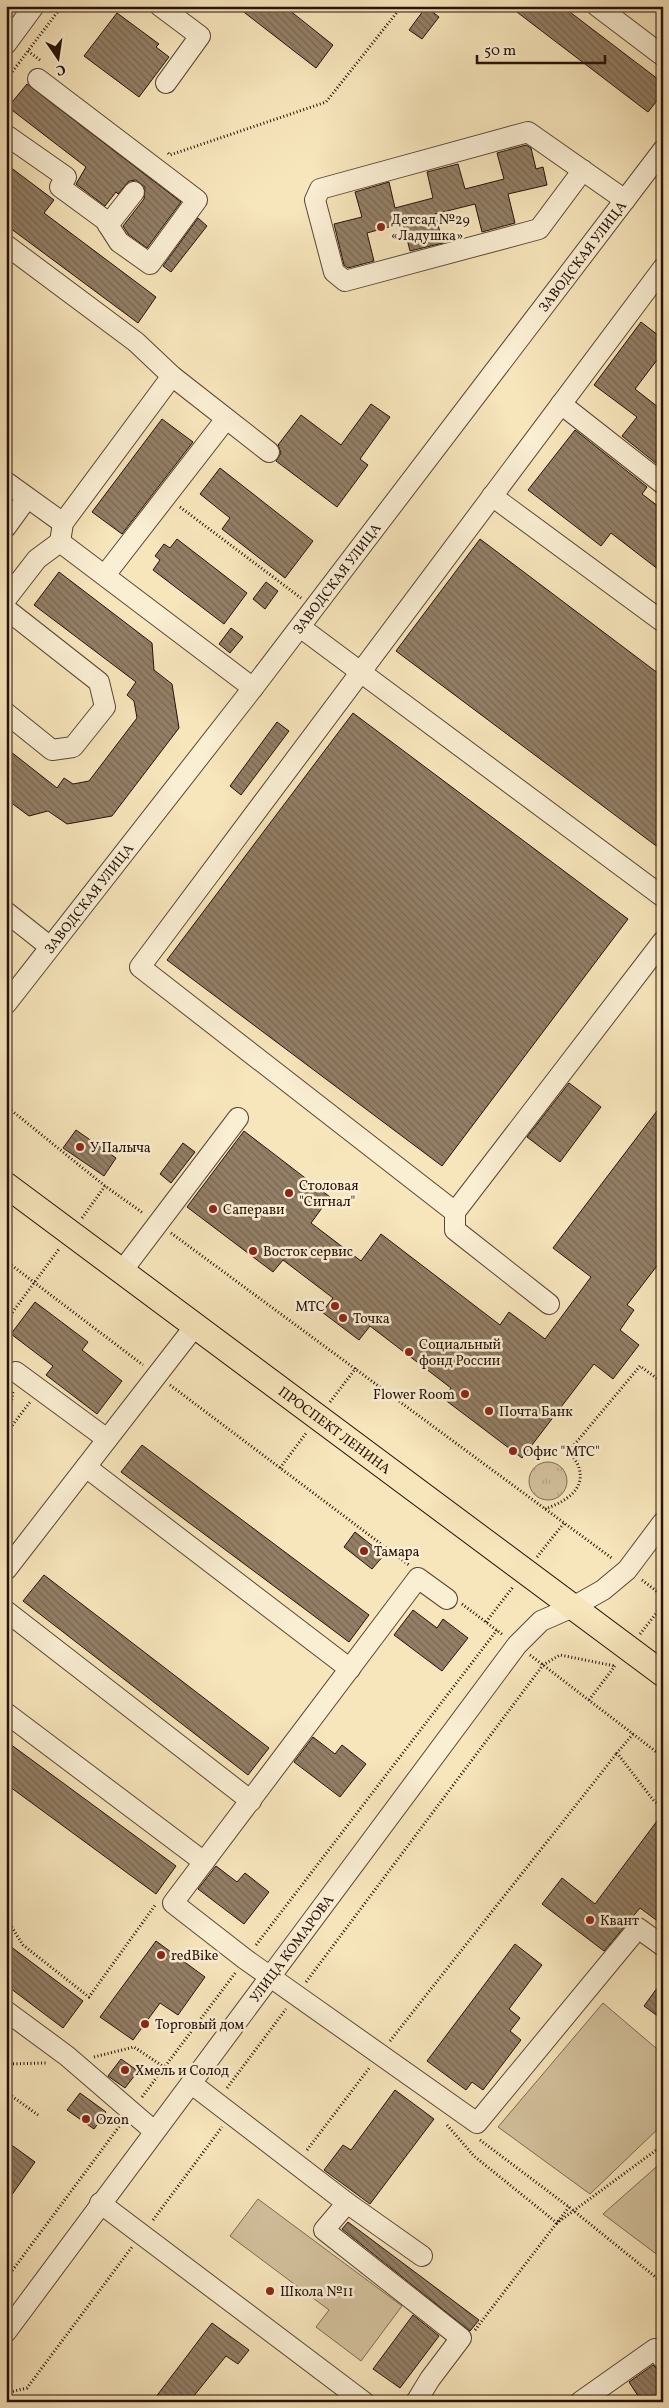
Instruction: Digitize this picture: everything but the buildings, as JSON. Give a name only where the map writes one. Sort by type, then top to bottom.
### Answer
[{"type":"main road","name":"ПРОСПЕКТ ЛЕНИНА","points":[[6,1185],[663,1674]]},
{"type":"street","points":[[6,44],[34,6]]},
{"type":"street","points":[[160,6],[200,36],[166,83]]},
{"type":"street","points":[[597,6],[663,56]]},
{"type":"street","points":[[6,136],[66,177],[60,187],[105,220],[119,242],[150,264],[197,200],[41,71]]},
{"type":"street","points":[[582,170],[539,229],[345,281],[334,272],[315,200],[320,189],[528,132],[625,200]]},
{"type":"street","name":"ЗАВОДСКАЯ УЛИЦА","points":[[6,1004],[49,946],[253,688],[663,150]]},
{"type":"street","points":[[108,225],[134,192]]},
{"type":"street","points":[[6,245],[136,342],[172,376],[269,452]]},
{"type":"street","points":[[455,1212],[140,967],[561,404],[660,276]]},
{"type":"street","points":[[6,599],[37,559],[62,532],[172,376]]},
{"type":"street","points":[[561,404],[663,484]]},
{"type":"street","points":[[105,575],[226,420]]},
{"type":"street","points":[[6,482],[27,498],[105,575],[253,688]]},
{"type":"street","points":[[492,496],[663,622]]},
{"type":"street","points":[[6,527],[27,498]]},
{"type":"street","points":[[6,609],[99,682],[105,707],[73,747],[52,750],[6,713]]},
{"type":"street","points":[[300,626],[663,897]]},
{"type":"street","points":[[6,912],[49,946]]},
{"type":"street","points":[[549,1304],[455,1230],[455,1212],[663,941]]},
{"type":"street","points":[[122,1271],[238,1118]]},
{"type":"street","points":[[6,1570],[195,1326]]},
{"type":"street","points":[[16,1372],[107,1439]]},
{"type":"street","points":[[86,1467],[350,1669]]},
{"type":"street","name":"УЛИЦА КОМАРОВА","points":[[6,2332],[100,2203],[192,2084],[270,1976],[517,1645],[541,1621],[573,1607],[603,1590],[628,1570],[663,1522]]},
{"type":"street","points":[[452,1600],[418,1578],[173,1903],[296,1995],[376,2058],[476,2123],[638,1928],[663,1946]]},
{"type":"street","points":[[6,1611],[251,1800]]},
{"type":"street","points":[[6,1713],[204,1862]]},
{"type":"street","points":[[6,2011],[66,2056],[154,2131]]},
{"type":"street","points":[[192,2084],[347,2203],[422,2256]]},
{"type":"street","points":[[100,2203],[364,2402]]},
{"type":"street","points":[[347,2203],[324,2230],[461,2338],[430,2379],[416,2402]]},
{"type":"street","points":[[580,2402],[655,2349],[663,2359]]},
{"type":"path","points":[[6,80],[62,6]]},
{"type":"path","points":[[162,149],[170,155],[326,102],[402,6]]},
{"type":"path","points":[[28,51],[41,71]]},
{"type":"path","points":[[166,496],[305,601]]},
{"type":"path","points":[[6,1106],[105,1186],[144,1214]]},
{"type":"path","points":[[6,1321],[105,1186]]},
{"type":"path","points":[[168,1231],[564,1523]]},
{"type":"path","points":[[6,1261],[410,1566]]},
{"type":"path","points":[[544,1509],[560,1504],[572,1495],[579,1483],[580,1469],[569,1452],[640,1366],[662,1381]]},
{"type":"path","points":[[6,1438],[16,1372]]},
{"type":"path","points":[[6,1433],[40,1389]]},
{"type":"path","points":[[452,1600],[517,1645],[663,1757]]},
{"type":"path","points":[[6,2393],[27,2388],[142,2235],[296,1995],[543,1665],[560,1655],[615,1666]]},
{"type":"path","points":[[296,2164],[376,2058],[633,1734]]},
{"type":"path","points":[[617,1753],[654,1802],[663,1808]]},
{"type":"path","points":[[6,1918],[23,1945],[89,1997],[158,1902],[165,1908]]},
{"type":"path","points":[[6,2084],[10,2095]]},
{"type":"path","points":[[6,2092],[38,2115]]},
{"type":"path","points":[[445,2121],[474,2156],[557,2223]]},
{"type":"path","points":[[476,2123],[478,2139],[569,2207],[663,2283]]},
{"type":"path","points":[[557,2223],[663,2145]]},
{"type":"path","points":[[474,2332],[569,2207]]},
{"type":"green space","points":[[548,1462],[561,1468],[567,1481],[561,1494],[548,1500],[535,1494],[529,1481],[535,1468]]},
{"type":"green space","points":[[603,2003],[663,2054],[663,2124],[590,2194],[498,2127]]},
{"type":"green space","points":[[663,2161],[663,2259],[603,2214]]},
{"type":"green space","points":[[258,2199],[402,2306],[361,2361],[316,2327],[329,2310],[230,2236]]},
{"type":"place","name":"Детсад №29 «Ладушка»","points":[[381,227]]},
{"type":"place","name":"У Палыча","points":[[80,1147]]},
{"type":"place","name":"Столовая \"Сигнал\"","points":[[289,1193]]},
{"type":"place","name":"Саперави","points":[[213,1209]]},
{"type":"place","name":"Восток сервис","points":[[253,1251]]},
{"type":"place","name":"МТС","points":[[335,1306]]},
{"type":"place","name":"Точка","points":[[343,1318]]},
{"type":"place","name":"Социальный фонд России","points":[[409,1352]]},
{"type":"place","name":"Flower Room","points":[[465,1394]]},
{"type":"place","name":"Почта Банк","points":[[489,1411]]},
{"type":"place","name":"Офис \"МТС\"","points":[[513,1451]]},
{"type":"place","name":"Тамара","points":[[364,1551]]},
{"type":"place","name":"Квант","points":[[590,1920]]},
{"type":"place","name":"redBike","points":[[161,1955]]},
{"type":"place","name":"Торговый дом","points":[[145,2024]]},
{"type":"place","name":"Хмель и Солод","points":[[125,2070]]},
{"type":"place","name":"Ozon","points":[[86,2119]]},
{"type":"place","name":"Школа №11","points":[[270,2291]]}]
